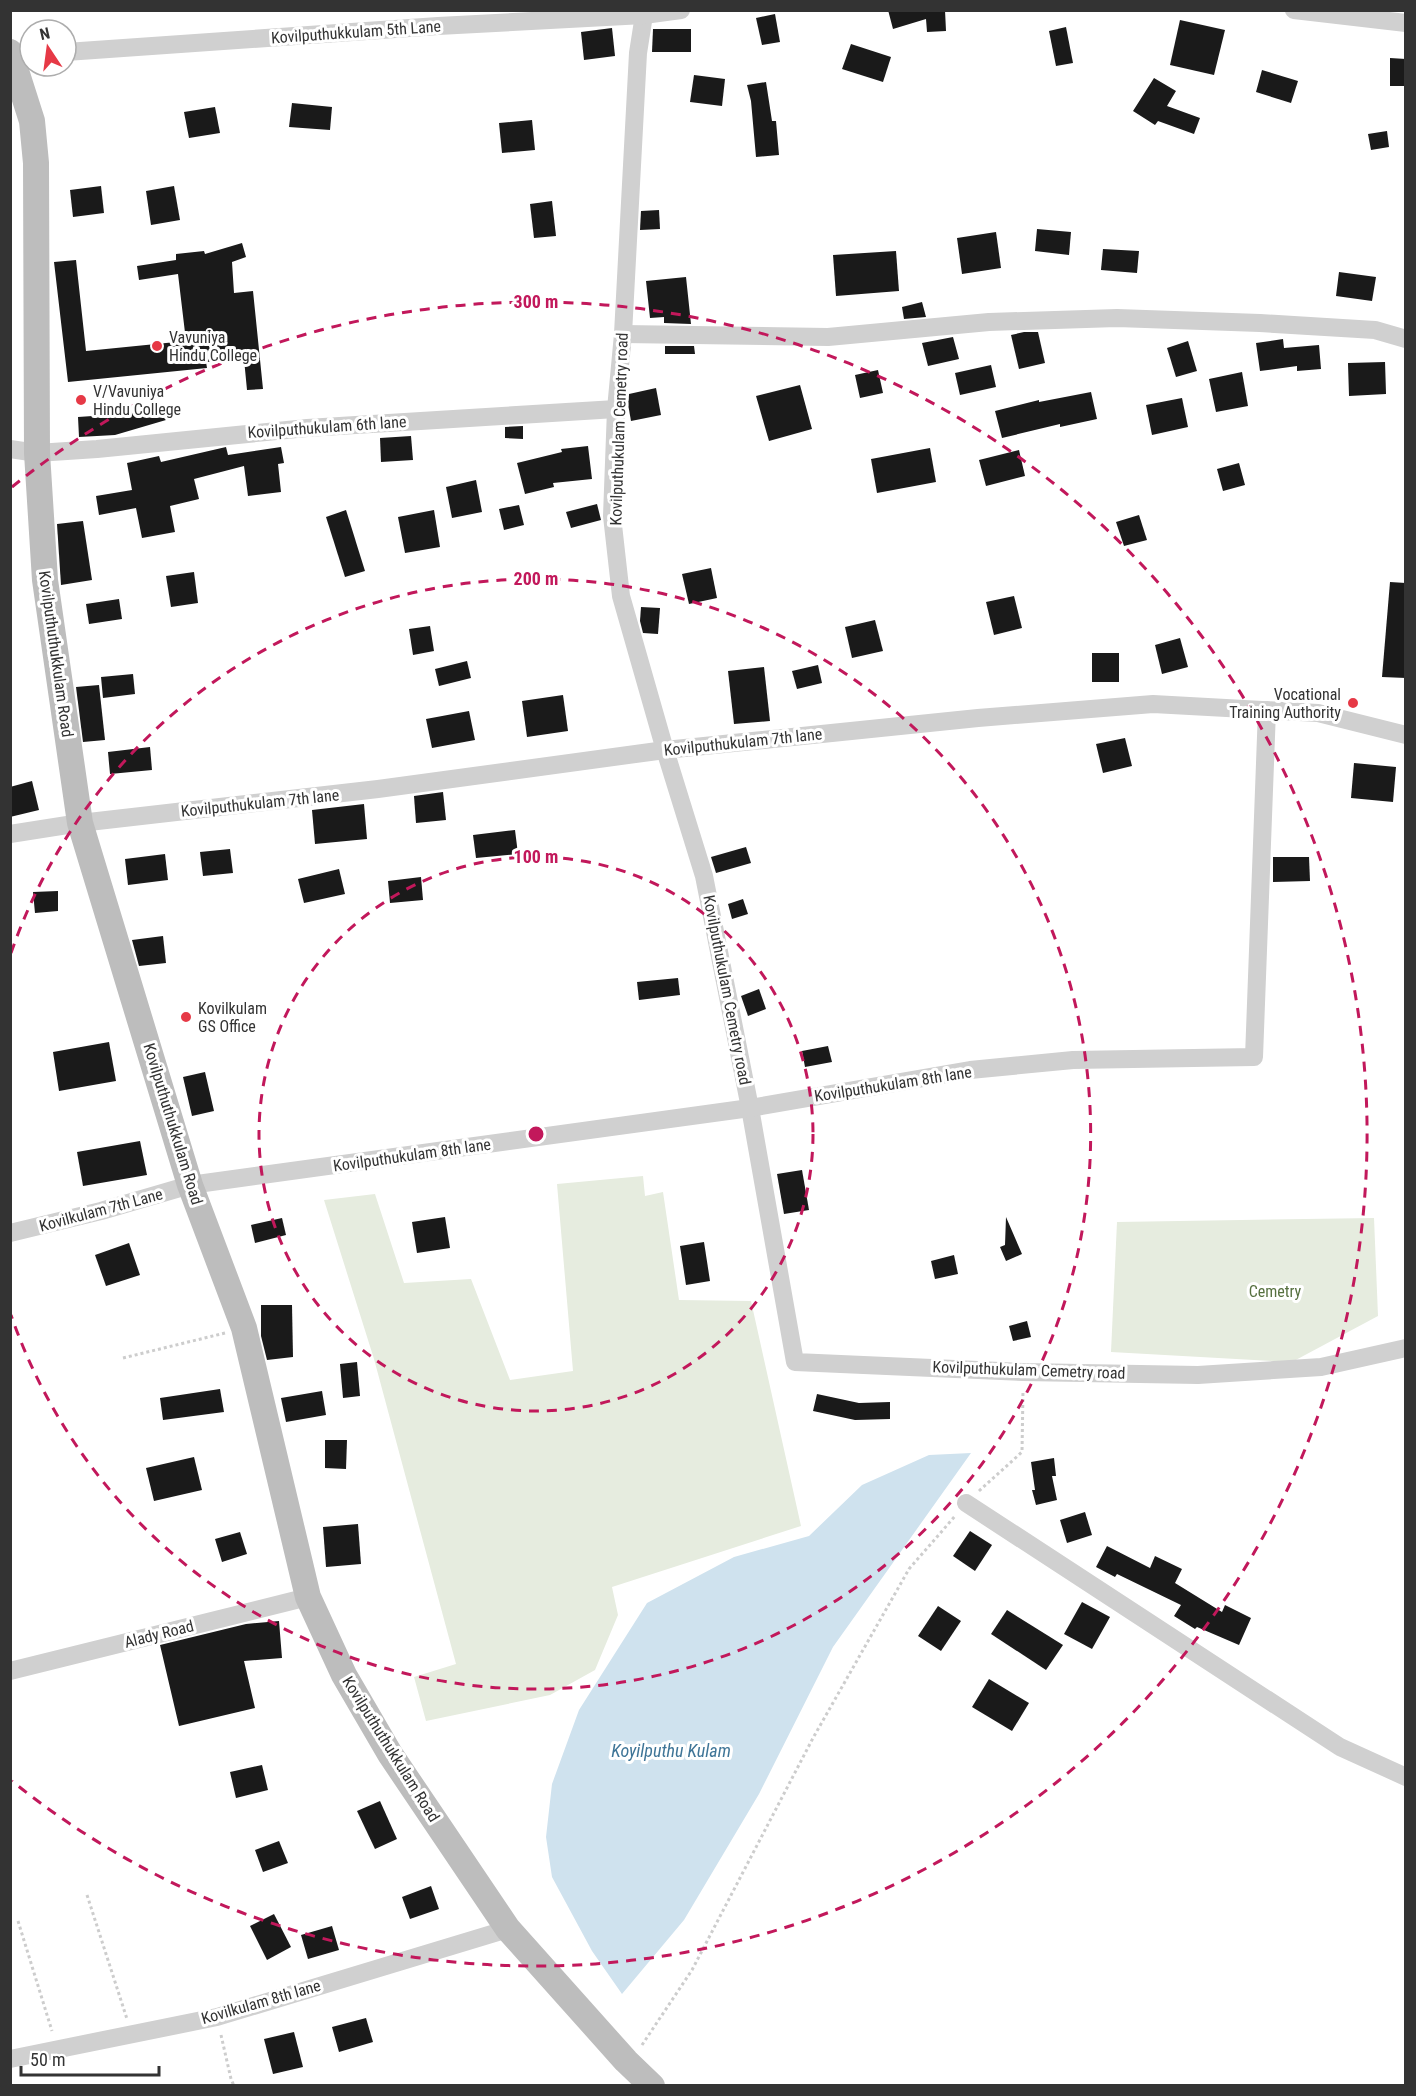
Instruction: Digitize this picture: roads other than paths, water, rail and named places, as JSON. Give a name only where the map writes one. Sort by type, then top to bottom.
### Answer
[{"type":"street","points":[[1294,10],[1406,22]]},
{"type":"street","name":"Kovilputhukkulam 5th Lane","points":[[78,51],[438,26],[644,15],[669,11]]},
{"type":"street","name":"Kovilputhukulam Cemetry road","points":[[644,15],[638,53],[623,334],[616,409],[612,516],[621,596],[704,876],[750,1108],[795,1362],[1198,1375],[1321,1367],[1406,1348]]},
{"type":"street","name":"Kovilputhuthukkulam Road","points":[[23,78],[32,121],[36,163],[37,453],[45,580],[80,823],[190,1185],[244,1328],[308,1597],[344,1675],[390,1754],[508,1929],[626,2061],[652,2085]]},
{"type":"street","points":[[623,334],[828,337],[989,322],[1117,318],[1375,330],[1406,339]]},
{"type":"street","name":"Kovilputhukulam 6th lane","points":[[10,449],[37,453],[307,428],[616,409]]},
{"type":"street","name":"Kovilputhukulam 7th lane","points":[[10,834],[80,823],[378,789],[665,750],[978,718],[1154,704],[1318,713],[1406,735]]},
{"type":"street","name":"Kovilputhukulam 8th lane","points":[[190,1185],[750,1108],[982,1069],[1074,1060],[1254,1057],[1267,710]]},
{"type":"street","name":"Kovilkulam 7th Lane","points":[[10,1233],[100,1211],[190,1185]]},
{"type":"street","points":[[966,1503],[1340,1747],[1406,1777]]},
{"type":"street","name":"Alady Road","points":[[10,1671],[308,1597]]},
{"type":"street","name":"Kovilkulam 8th lane","points":[[10,2059],[217,2017],[508,1929]]},
{"type":"water","name":"Koyilputhu Kulam","points":[[971,1453],[833,1647],[759,1794],[684,1920],[622,1994],[592,1951],[552,1877],[546,1837],[552,1784],[579,1710],[647,1603],[734,1557],[809,1536],[862,1485],[929,1455]]},
{"type":"place","name":"Vavuniya Hindu College","points":[[157,346]]},
{"type":"place","name":"V/Vavuniya Hindu College","points":[[81,400]]},
{"type":"place","name":"Vocational Training Authority","points":[[1353,703]]},
{"type":"place","name":"Kovilkulam GS Office","points":[[186,1017]]},
{"type":"park label","name":"Cemetry","points":[[1275,1291]]}]
